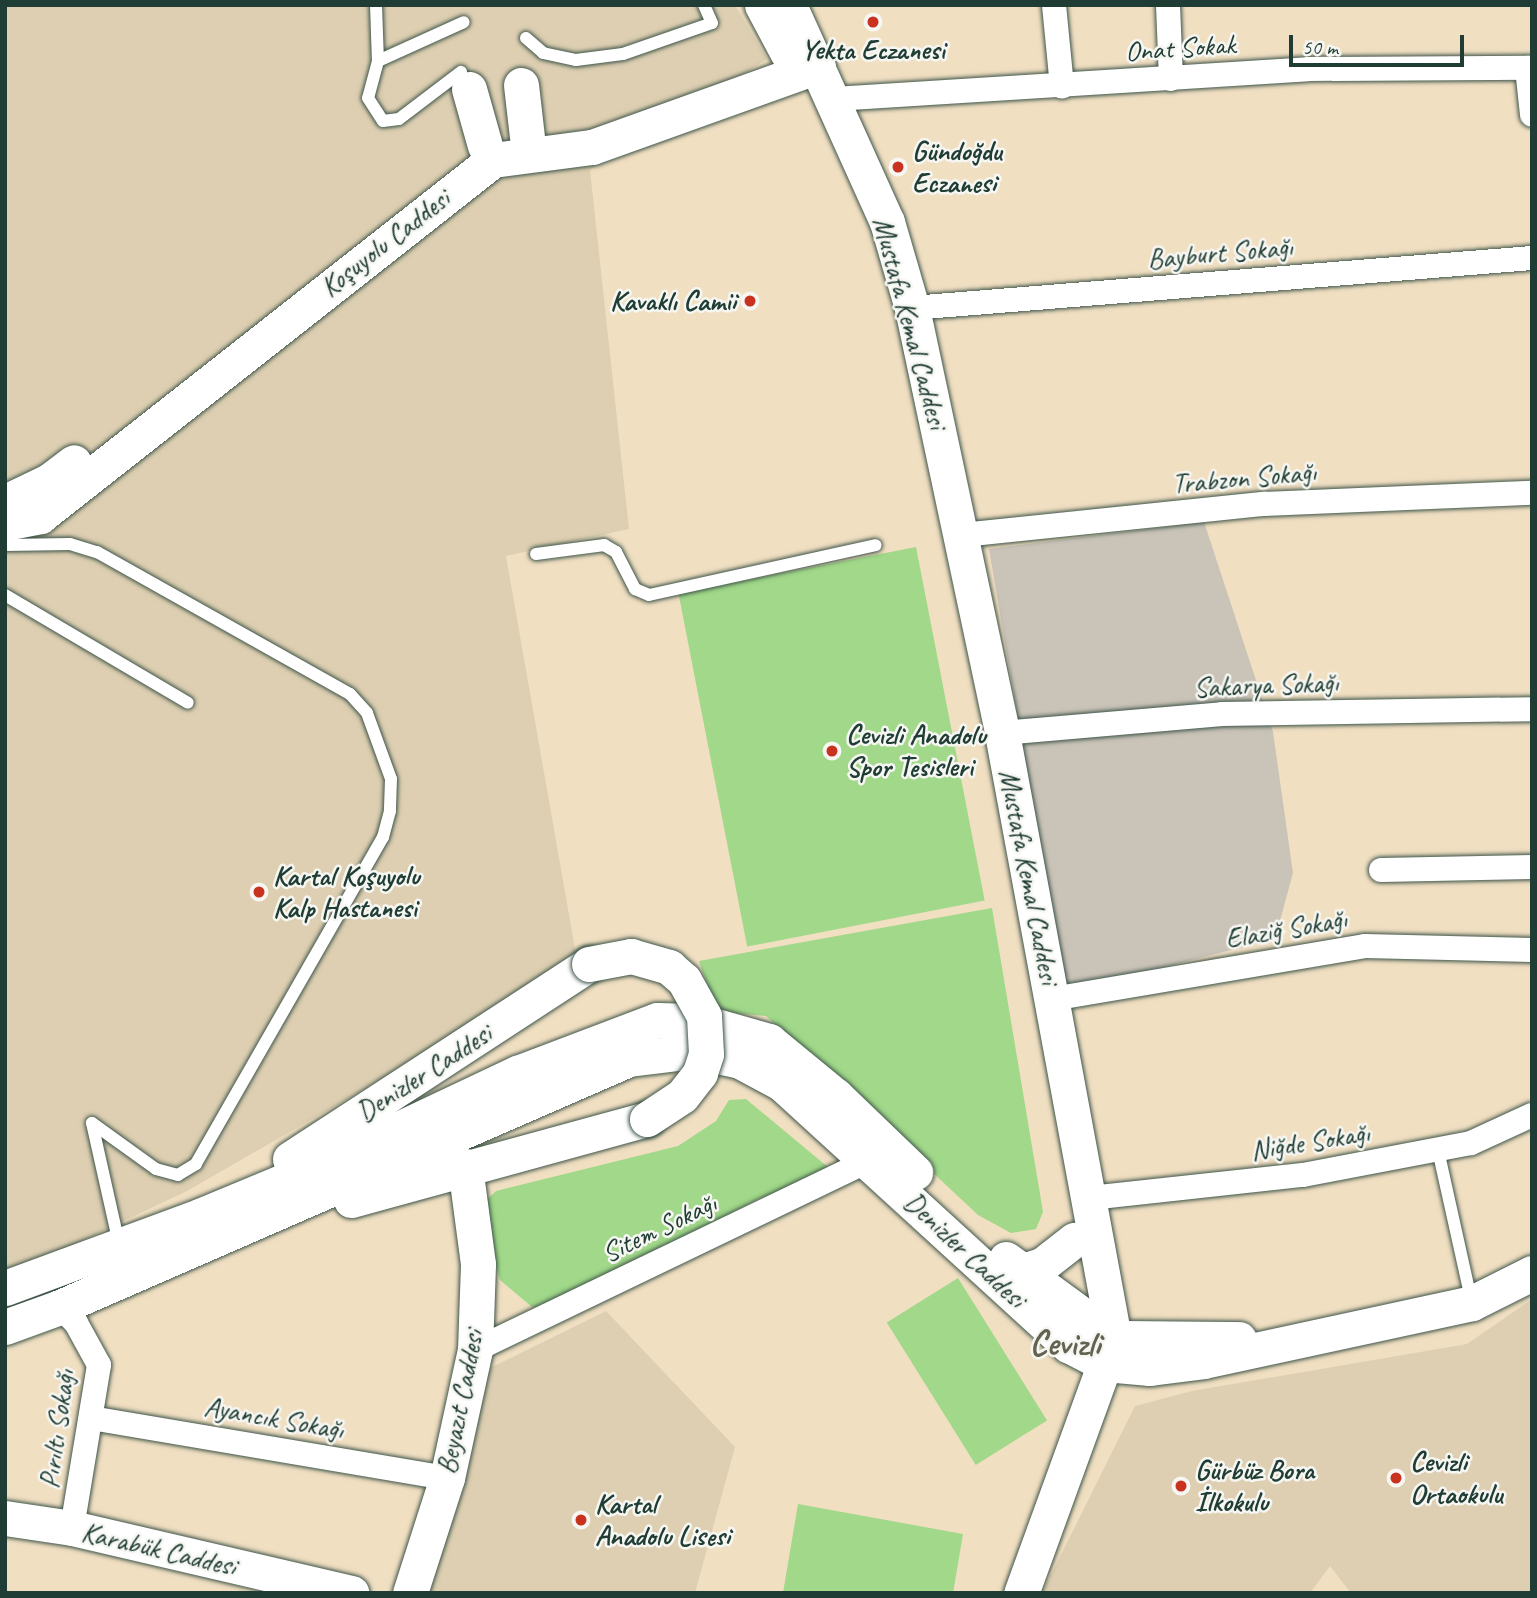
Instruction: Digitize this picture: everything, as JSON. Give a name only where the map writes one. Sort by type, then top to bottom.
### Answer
[{"type":"street","name":"Mustafa Kemal Caddesi","points":[[762,5],[834,99],[887,222],[912,308],[951,537],[991,735],[1052,999],[1090,1198],[1096,1345]]},
{"type":"street","name":"Mustafa Kemal Caddesi","points":[[789,5],[805,62],[882,266],[951,537]]},
{"type":"street","points":[[1054,5],[1062,87]]},
{"type":"street","points":[[1168,5],[1171,79]]},
{"type":"street","name":"Koşuyolu Caddesi","points":[[5,502],[49,481],[427,184],[485,146],[624,121],[805,62]]},
{"type":"street","name":"Koşuyolu Caddesi","points":[[5,523],[40,516],[494,160],[592,147],[805,62]]},
{"type":"street","points":[[1529,68],[1532,114]]},
{"type":"street","name":"Onat Sokak","points":[[834,99],[1062,87],[1308,69],[1529,68]]},
{"type":"street","points":[[465,80],[485,146]]},
{"type":"street","points":[[521,85],[527,137]]},
{"type":"street","name":"Bayburt Sokağı","points":[[912,308],[1532,258]]},
{"type":"street","name":"Trabzon Sokağı","points":[[951,537],[1264,503],[1532,493]]},
{"type":"street","name":"Sakarya Sokağı","points":[[991,735],[1222,714],[1532,709]]},
{"type":"street","name":"Mustafa Kemal Caddesi","points":[[991,735],[1074,1240],[1096,1345]]},
{"type":"street","points":[[1381,870],[1532,867]]},
{"type":"street","name":"Elaziğ Sokağı","points":[[1052,999],[1365,946],[1532,950]]},
{"type":"street","name":"Denizler Caddesi","points":[[5,1288],[120,1248],[201,1231],[647,1119],[682,1096],[700,1073],[706,1054],[704,1016],[684,980],[669,967],[631,956],[589,964],[201,1231]]},
{"type":"street","name":"Denizler Caddesi","points":[[5,1327],[60,1307],[201,1231],[530,1068],[615,1033],[670,1018],[729,1028],[769,1041],[836,1096],[1096,1345]]},
{"type":"street","name":"Denizler Caddesi","points":[[201,1231],[629,1059],[659,1053],[720,1055],[759,1068],[868,1161],[1096,1345]]},
{"type":"street","name":"Niğde Sokağı","points":[[1090,1198],[1303,1175],[1438,1150],[1471,1143],[1532,1115]]},
{"type":"street","name":"Sitem Sokağı","points":[[475,1350],[868,1161]]},
{"type":"street","name":"Beyazıt Caddesi","points":[[410,1593],[447,1478],[475,1350],[478,1264],[465,1166]]},
{"type":"street","points":[[1020,1272],[1042,1265],[1074,1240]]},
{"type":"street","points":[[1021,1593],[1083,1431],[1096,1345],[1292,1340],[1472,1303],[1532,1273]]},
{"type":"street","name":"Pırıltı Sokağı","points":[[60,1307],[87,1340],[99,1365],[72,1528]]},
{"type":"street","name":"Ayancık Sokağı","points":[[92,1418],[447,1478]]},
{"type":"street","name":"Karabük Caddesi","points":[[5,1518],[72,1528],[352,1593]]},
{"type":"lane","points":[[376,5],[378,61],[368,98],[383,121],[399,119],[465,80]]},
{"type":"lane","points":[[526,38],[543,53],[576,60],[623,54],[712,23],[704,5]]},
{"type":"lane","points":[[378,61],[464,22]]},
{"type":"lane","points":[[5,545],[70,544],[97,552],[340,687],[367,713],[391,779],[390,811],[383,837],[196,1164],[178,1175],[156,1169],[92,1123],[120,1248]]},
{"type":"lane","points":[[536,554],[604,545],[617,552],[635,589],[649,595],[876,545]]},
{"type":"lane","points":[[5,595],[188,703]]},
{"type":"lane","points":[[1438,1150],[1472,1303]]},
{"type":"shaded area","points":[[5,5],[735,5],[767,59],[590,170],[629,529],[506,556],[578,966],[187,1191],[47,1257],[5,1269]]},
{"type":"shaded area","points":[[1204,522],[1273,732],[1293,873],[1275,939],[1065,992],[989,549]]},
{"type":"shaded area","name":"Cevizli Ortaokulu","points":[[1532,1299],[1532,1593],[1351,1593],[1330,1566],[1310,1593],[1042,1593],[1135,1406],[1192,1391],[1467,1344]]},
{"type":"shaded area","name":"Kartal Anadolu Lisesi","points":[[606,1311],[735,1447],[695,1593],[429,1593],[482,1372]]},
{"type":"green space","name":"Cevizli Anadolu Spor Tesisleri","points":[[916,547],[985,900],[747,947],[678,593]]},
{"type":"green space","points":[[992,908],[1043,1212],[1036,1229],[1011,1233],[978,1215],[766,1016],[717,1012],[699,961]]},
{"type":"green space","points":[[746,1099],[835,1173],[758,1199],[551,1308],[532,1307],[500,1280],[483,1221],[484,1202],[496,1191],[678,1146],[716,1121],[729,1100]]},
{"type":"green space","points":[[958,1278],[1047,1420],[976,1465],[887,1323]]},
{"type":"green space","points":[[798,1504],[963,1534],[953,1593],[783,1593]]},
{"type":"place","name":"Yekta Eczanesi","points":[[873,22]]},
{"type":"place","name":"Gündoğdu Eczanesi","points":[[898,167]]},
{"type":"place","name":"Kavaklı Camii","points":[[750,301]]},
{"type":"place","name":"Cevizli Anadolu Spor Tesisleri","points":[[832,751]]},
{"type":"place","name":"Kartal Koşuyolu Kalp Hastanesi","points":[[259,892]]},
{"type":"place","name":"Cevizli Ortaokulu","points":[[1396,1478]]},
{"type":"place","name":"Gürbüz Bora İlkokulu","points":[[1181,1486]]},
{"type":"place","name":"Kartal Anadolu Lisesi","points":[[581,1520]]},
{"type":"district","name":"Cevizli","points":[[1065,1344]]}]
